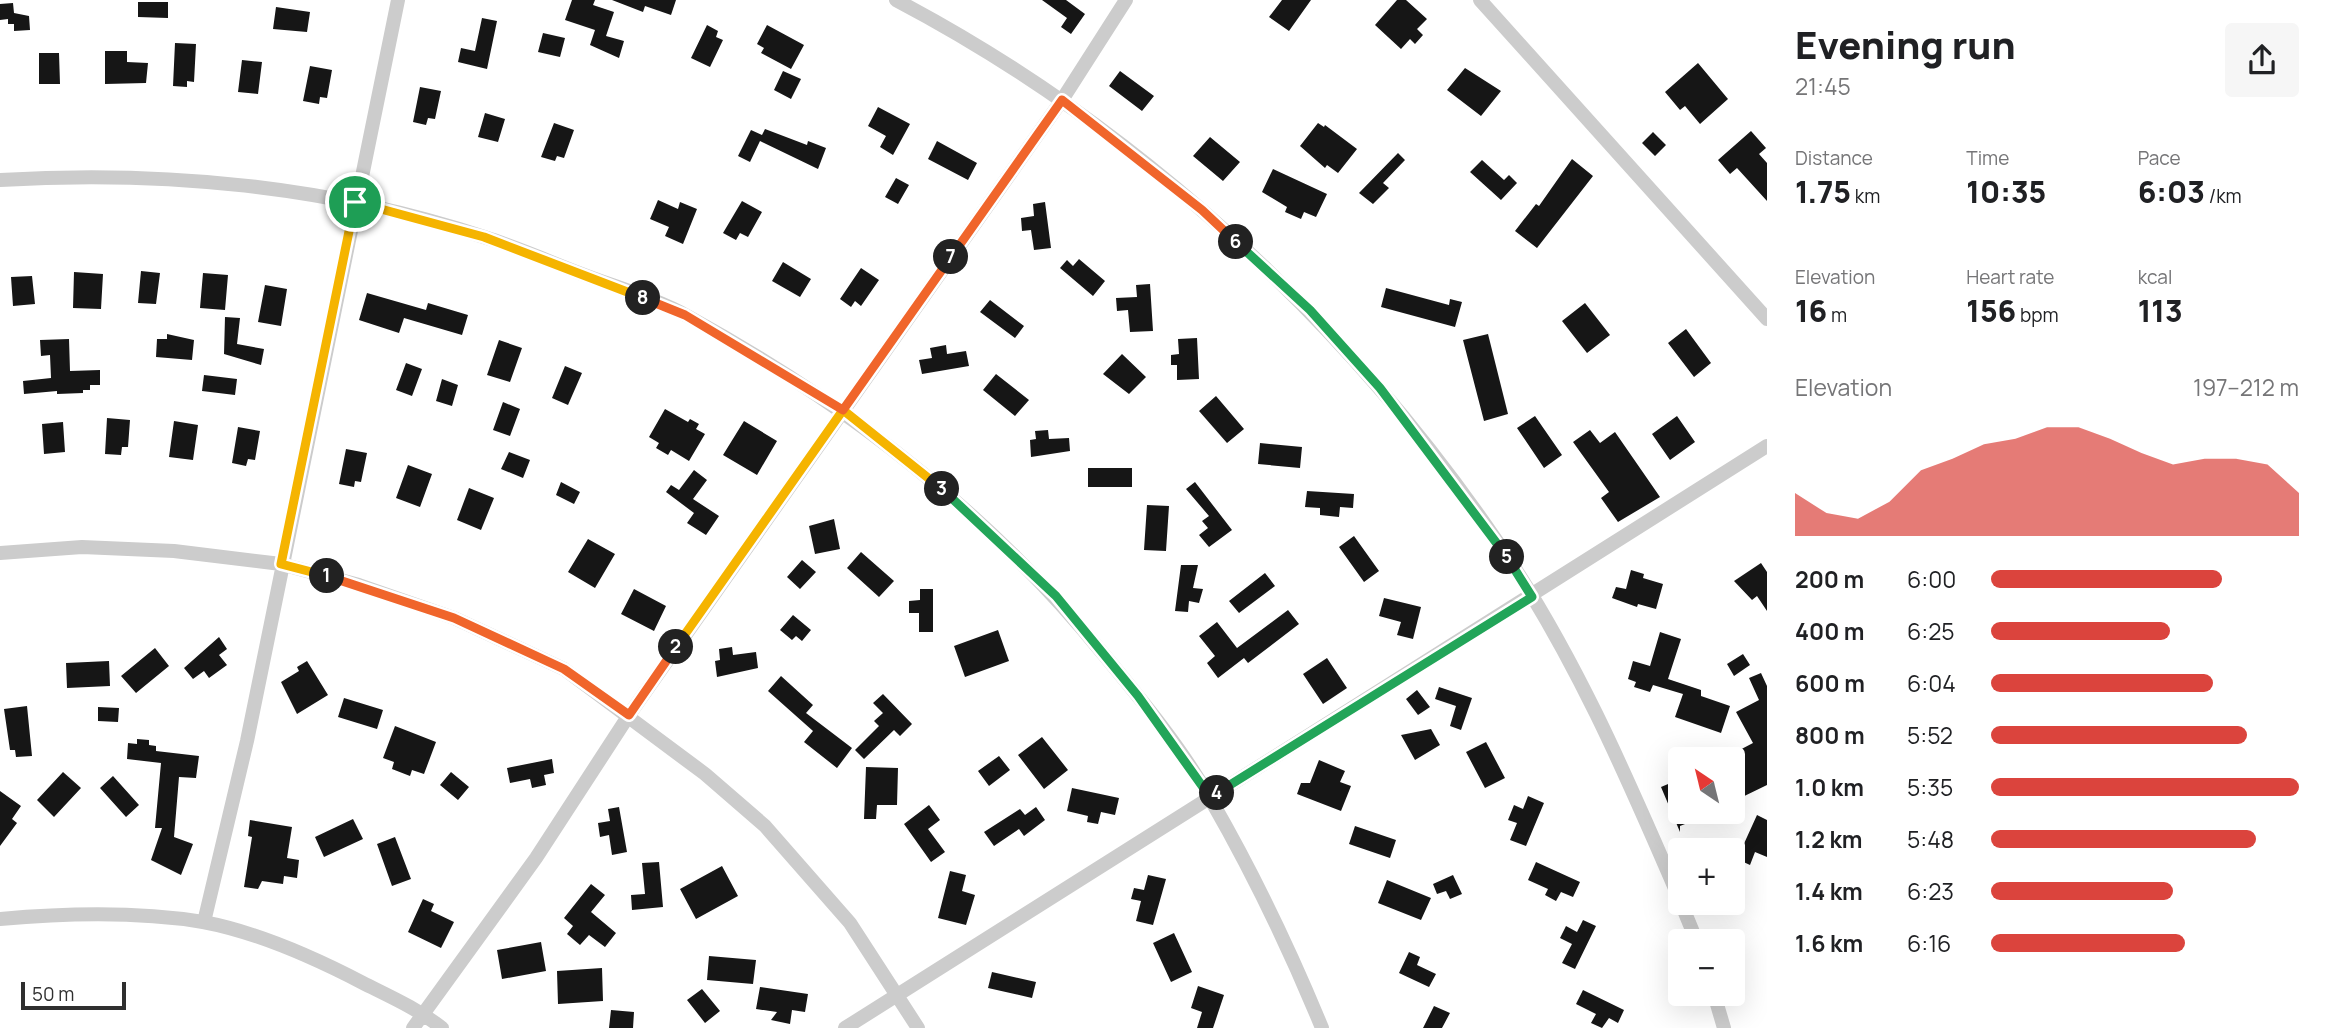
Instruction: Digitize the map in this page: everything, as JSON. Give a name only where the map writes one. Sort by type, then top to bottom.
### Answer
[{"type":"street","points":[[204,922],[247,741],[398,0]]},
{"type":"street","points":[[896,0],[950,28],[1062,100],[1202,210],[1310,310],[1380,388],[1496,539],[1532,597],[1620,760],[1668,871]]},
{"type":"street","points":[[413,1028],[536,858],[629,715],[1062,100],[1126,0]]},
{"type":"street","points":[[1480,0],[1767,319]]},
{"type":"street","points":[[0,180],[70,176],[183,179],[355,202],[484,237],[685,315],[843,410],[949,495],[1056,596],[1138,696],[1210,797],[1299,974],[1322,1028]]},
{"type":"street","points":[[845,1028],[1532,597],[1767,446]]},
{"type":"street","points":[[0,553],[82,547],[173,551],[281,564],[359,585],[454,618],[564,669],[705,774],[765,826],[849,923],[918,1028]]},
{"type":"street","points":[[0,919],[71,913],[204,922],[262,940],[338,970],[425,1014],[442,1028]]},
{"type":"street","points":[[1718,1006],[1724,1028]]},
{"type":"building","points":[[572,0],[595,0],[593,5],[614,12],[606,36],[624,41],[619,58],[590,45],[595,30],[565,20]]},
{"type":"building","points":[[612,0],[676,0],[671,15],[645,6],[643,12]]},
{"type":"building","points":[[1042,0],[1066,0],[1085,14],[1071,34],[1061,27],[1067,18]]},
{"type":"building","points":[[1282,0],[1311,0],[1289,31],[1269,17]]},
{"type":"building","points":[[1397,0],[1406,0],[1427,19],[1417,29],[1423,35],[1415,44],[1410,39],[1401,49],[1375,25]]},
{"type":"building","points":[[138,2],[168,2],[168,18],[138,17]]},
{"type":"building","points":[[13,3],[14,13],[29,16],[30,30],[14,31],[14,24],[8,24],[8,19],[0,20],[0,4]]},
{"type":"building","points":[[276,7],[310,12],[307,32],[273,29]]},
{"type":"building","points":[[482,18],[497,21],[487,69],[458,62],[461,48],[475,51]]},
{"type":"building","points":[[707,25],[718,31],[716,37],[723,40],[710,67],[691,58]]},
{"type":"building","points":[[767,25],[804,45],[791,69],[761,53],[764,48],[757,44]]},
{"type":"building","points":[[543,33],[565,38],[560,57],[538,52]]},
{"type":"building","points":[[175,43],[196,44],[194,82],[187,81],[187,87],[173,86]]},
{"type":"building","points":[[105,51],[127,51],[127,62],[148,63],[146,83],[105,84]]},
{"type":"building","points":[[39,53],[59,53],[60,84],[39,84]]},
{"type":"building","points":[[242,60],[262,62],[258,94],[238,92]]},
{"type":"building","points":[[1698,63],[1728,99],[1700,124],[1685,106],[1680,110],[1665,92]]},
{"type":"building","points":[[310,66],[332,70],[327,98],[320,97],[319,104],[303,101]]},
{"type":"building","points":[[1465,68],[1501,91],[1481,116],[1447,90]]},
{"type":"building","points":[[783,71],[801,79],[791,99],[774,90]]},
{"type":"building","points":[[1120,71],[1154,96],[1142,111],[1109,86]]},
{"type":"building","points":[[420,87],[441,91],[435,119],[428,118],[426,125],[413,122]]},
{"type":"building","points":[[878,107],[910,124],[893,155],[880,147],[886,136],[868,126]]},
{"type":"building","points":[[485,113],[505,119],[498,142],[478,137]]},
{"type":"building","points":[[554,123],[574,130],[564,158],[557,156],[555,161],[541,157]]},
{"type":"building","points":[[1318,123],[1324,127],[1325,125],[1357,149],[1338,173],[1327,165],[1325,168],[1300,146]]},
{"type":"building","points":[[765,129],[807,145],[808,141],[826,148],[818,169],[760,141],[750,162],[738,156],[751,130],[762,135]]},
{"type":"building","points":[[1751,131],[1766,148],[1759,154],[1767,163],[1767,201],[1737,168],[1730,174],[1718,160]]},
{"type":"building","points":[[1653,132],[1666,145],[1655,156],[1642,143]]},
{"type":"building","points":[[1210,137],[1240,162],[1223,181],[1193,156]]},
{"type":"building","points":[[937,141],[977,163],[968,180],[928,159]]},
{"type":"building","points":[[1398,153],[1405,160],[1383,183],[1389,188],[1373,204],[1359,193]]},
{"type":"building","points":[[1572,159],[1593,176],[1537,248],[1515,231],[1536,204],[1539,206]]},
{"type":"building","points":[[1482,160],[1504,180],[1509,175],[1517,183],[1501,200],[1470,172]]},
{"type":"building","points":[[1273,169],[1327,194],[1316,217],[1304,212],[1301,219],[1285,212],[1287,207],[1262,192]]},
{"type":"building","points":[[896,178],[909,185],[898,204],[885,197]]},
{"type":"building","points":[[658,200],[678,209],[680,202],[697,209],[683,244],[665,236],[669,227],[650,219]]},
{"type":"building","points":[[742,201],[762,212],[748,237],[740,233],[736,240],[723,233]]},
{"type":"building","points":[[1045,202],[1051,248],[1034,250],[1031,230],[1022,231],[1021,218],[1034,216],[1033,204]]},
{"type":"building","points":[[1079,259],[1105,281],[1093,296],[1060,268],[1067,260],[1073,266]]},
{"type":"building","points":[[783,262],[811,279],[800,297],[772,281]]},
{"type":"building","points":[[861,268],[879,280],[861,306],[855,301],[851,307],[840,299]]},
{"type":"building","points":[[141,271],[160,273],[156,304],[138,303]]},
{"type":"building","points":[[74,272],[103,274],[101,309],[73,308]]},
{"type":"building","points":[[203,273],[228,275],[225,310],[200,308]]},
{"type":"building","points":[[32,276],[35,304],[13,306],[11,277]]},
{"type":"building","points":[[1150,284],[1153,331],[1130,332],[1128,310],[1117,311],[1116,298],[1137,297],[1136,285]]},
{"type":"building","points":[[265,285],[287,289],[281,326],[258,322]]},
{"type":"building","points":[[1386,288],[1449,305],[1450,299],[1462,302],[1455,327],[1381,307]]},
{"type":"building","points":[[367,293],[426,310],[428,303],[468,315],[462,335],[404,318],[399,333],[359,320]]},
{"type":"building","points":[[990,300],[1024,326],[1015,338],[980,312]]},
{"type":"building","points":[[1585,303],[1610,335],[1587,353],[1562,321]]},
{"type":"building","points":[[225,317],[240,318],[237,344],[264,349],[261,365],[224,354]]},
{"type":"building","points":[[1686,329],[1711,363],[1694,377],[1668,343]]},
{"type":"building","points":[[167,334],[194,340],[192,360],[156,357],[157,339],[167,339]]},
{"type":"building","points":[[1488,334],[1508,414],[1484,421],[1463,340]]},
{"type":"building","points":[[1197,338],[1199,379],[1177,380],[1177,365],[1171,365],[1171,355],[1179,354],[1178,339]]},
{"type":"building","points":[[69,339],[70,371],[100,370],[100,385],[90,385],[90,390],[83,390],[83,393],[57,394],[57,391],[24,394],[23,381],[51,378],[50,355],[41,356],[40,340]]},
{"type":"building","points":[[499,340],[522,348],[510,382],[487,375]]},
{"type":"building","points":[[946,345],[947,354],[966,351],[969,366],[922,374],[919,360],[932,358],[930,348]]},
{"type":"building","points":[[1122,354],[1146,377],[1129,394],[1103,374]]},
{"type":"building","points":[[406,363],[422,369],[412,396],[396,390]]},
{"type":"building","points":[[565,366],[582,373],[568,405],[552,398]]},
{"type":"building","points":[[996,374],[1029,400],[1015,416],[983,390]]},
{"type":"building","points":[[204,375],[237,379],[235,395],[202,391]]},
{"type":"building","points":[[442,379],[458,385],[452,406],[436,401]]},
{"type":"building","points":[[1216,396],[1244,429],[1227,443],[1199,411]]},
{"type":"building","points":[[503,402],[520,409],[510,436],[493,430]]},
{"type":"building","points":[[665,409],[688,422],[690,419],[699,424],[696,429],[705,434],[689,461],[671,450],[668,455],[656,448],[659,443],[649,437]]},
{"type":"building","points":[[1535,416],[1562,455],[1544,468],[1517,428]]},
{"type":"building","points":[[1677,416],[1695,442],[1670,460],[1652,434]]},
{"type":"building","points":[[107,418],[130,420],[128,447],[122,447],[121,455],[105,454]]},
{"type":"building","points":[[174,421],[198,425],[193,460],[169,457]]},
{"type":"building","points":[[744,421],[777,441],[757,475],[723,455]]},
{"type":"building","points":[[63,422],[65,452],[44,454],[42,424]]},
{"type":"building","points":[[238,427],[260,431],[255,460],[248,459],[246,466],[232,463]]},
{"type":"building","points":[[1048,430],[1049,439],[1069,438],[1070,451],[1031,457],[1030,440],[1036,439],[1035,431]]},
{"type":"building","points":[[1590,430],[1600,443],[1615,432],[1660,497],[1618,522],[1601,498],[1609,492],[1573,442]]},
{"type":"building","points":[[1260,443],[1302,447],[1300,468],[1258,464]]},
{"type":"building","points":[[346,449],[367,453],[361,482],[355,481],[354,487],[339,484]]},
{"type":"building","points":[[509,452],[530,460],[523,478],[501,469]]},
{"type":"building","points":[[408,465],[432,474],[420,507],[396,498]]},
{"type":"building","points":[[1088,468],[1132,468],[1132,487],[1088,487]]},
{"type":"building","points":[[694,470],[707,480],[693,499],[719,516],[706,535],[687,523],[694,513],[666,492],[671,485],[679,490]]},
{"type":"building","points":[[561,482],[580,492],[574,504],[556,495]]},
{"type":"building","points":[[1195,482],[1232,530],[1209,547],[1199,535],[1208,528],[1202,521],[1209,516],[1186,489]]},
{"type":"building","points":[[469,488],[494,498],[481,530],[457,520]]},
{"type":"building","points":[[1307,491],[1354,494],[1353,508],[1340,507],[1339,517],[1320,515],[1320,508],[1305,507]]},
{"type":"building","points":[[1147,505],[1169,506],[1166,551],[1144,550]]},
{"type":"building","points":[[834,519],[840,549],[815,554],[809,526]]},
{"type":"building","points":[[1354,536],[1379,571],[1364,582],[1339,547]]},
{"type":"building","points":[[588,539],[615,554],[595,588],[568,572]]},
{"type":"building","points":[[861,552],[894,581],[879,597],[847,568]]},
{"type":"building","points":[[802,560],[816,572],[800,589],[787,577]]},
{"type":"building","points":[[1761,563],[1767,572],[1767,611],[1757,596],[1752,600],[1734,581]]},
{"type":"building","points":[[1181,565],[1198,565],[1193,588],[1203,589],[1199,603],[1189,601],[1188,612],[1175,611]]},
{"type":"building","points":[[1631,570],[1644,574],[1643,578],[1663,584],[1656,609],[1638,604],[1637,607],[1612,598],[1616,587],[1626,589]]},
{"type":"building","points":[[1265,573],[1275,586],[1239,613],[1229,601]]},
{"type":"building","points":[[634,589],[666,606],[654,631],[621,614]]},
{"type":"building","points":[[920,589],[933,589],[933,632],[919,632],[919,613],[909,613],[909,601],[920,600]]},
{"type":"building","points":[[1384,598],[1421,607],[1413,639],[1397,635],[1401,622],[1379,616]]},
{"type":"building","points":[[1288,610],[1299,624],[1248,663],[1244,658],[1218,678],[1207,663],[1215,656],[1199,636],[1217,622],[1237,648]]},
{"type":"building","points":[[793,615],[811,630],[802,641],[796,636],[792,640],[780,630]]},
{"type":"building","points":[[998,630],[1009,661],[965,677],[954,646]]},
{"type":"building","points":[[1660,632],[1681,639],[1668,679],[1701,690],[1701,696],[1730,706],[1721,733],[1675,717],[1683,694],[1653,685],[1650,692],[1634,687],[1636,682],[1628,679],[1633,661],[1650,666]]},
{"type":"building","points":[[219,637],[227,649],[219,655],[227,665],[209,678],[204,671],[193,679],[184,668]]},
{"type":"building","points":[[732,647],[733,655],[756,652],[758,668],[717,677],[715,661],[720,660],[719,649]]},
{"type":"building","points":[[155,648],[169,666],[136,693],[121,676]]},
{"type":"building","points":[[1743,654],[1750,665],[1734,676],[1727,664]]},
{"type":"building","points":[[1327,658],[1347,688],[1323,704],[1303,674]]},
{"type":"building","points":[[109,661],[110,686],[67,688],[66,663]]},
{"type":"building","points":[[307,661],[328,695],[297,714],[281,682],[299,671],[297,667]]},
{"type":"building","points":[[1761,673],[1767,686],[1767,785],[1745,796],[1745,747],[1753,743],[1736,712],[1759,700],[1749,678]]},
{"type":"building","points":[[781,676],[813,705],[806,713],[852,748],[837,768],[804,742],[813,731],[768,691]]},
{"type":"building","points":[[1439,687],[1472,698],[1461,730],[1450,726],[1456,706],[1435,699]]},
{"type":"building","points":[[1417,690],[1430,707],[1418,715],[1406,699]]},
{"type":"building","points":[[883,694],[912,724],[900,736],[894,730],[864,759],[855,750],[879,726],[874,721],[883,713],[873,703]]},
{"type":"building","points":[[344,698],[383,710],[377,729],[338,717]]},
{"type":"building","points":[[27,706],[32,756],[16,757],[15,750],[10,750],[4,709]]},
{"type":"building","points":[[98,707],[119,708],[118,722],[98,721]]},
{"type":"building","points":[[395,726],[436,742],[424,774],[412,770],[410,776],[392,769],[394,762],[383,758]]},
{"type":"building","points":[[1431,729],[1440,745],[1415,760],[1401,735]]},
{"type":"building","points":[[1042,737],[1068,770],[1044,789],[1018,755]]},
{"type":"building","points":[[137,739],[149,740],[149,745],[156,746],[156,751],[199,756],[196,778],[179,777],[174,837],[193,844],[181,875],[151,860],[162,828],[155,828],[161,763],[127,759],[128,743],[137,744]]},
{"type":"building","points":[[1486,742],[1505,778],[1485,788],[1466,752]]},
{"type":"building","points":[[999,756],[1010,770],[989,786],[978,771]]},
{"type":"building","points":[[552,759],[554,773],[544,775],[546,785],[532,788],[530,779],[510,783],[507,768]]},
{"type":"building","points":[[1319,760],[1345,771],[1340,782],[1351,786],[1341,811],[1297,794],[1301,783],[1310,783]]},
{"type":"building","points":[[866,767],[898,768],[897,805],[877,805],[876,819],[864,819]]},
{"type":"building","points":[[63,772],[81,788],[54,817],[37,800]]},
{"type":"building","points":[[451,772],[469,787],[458,800],[440,785]]},
{"type":"building","points":[[113,776],[139,805],[126,817],[100,788]]},
{"type":"building","points":[[1668,784],[1668,804],[1661,787]]},
{"type":"building","points":[[1072,788],[1119,798],[1115,815],[1101,812],[1098,824],[1087,822],[1088,816],[1067,811]]},
{"type":"building","points":[[0,791],[21,806],[12,819],[17,823],[0,846]]},
{"type":"building","points":[[1528,796],[1544,803],[1526,846],[1510,840],[1517,823],[1508,820],[1514,805],[1523,809]]},
{"type":"building","points":[[929,805],[940,820],[928,829],[945,852],[931,862],[904,824]]},
{"type":"building","points":[[619,807],[627,852],[612,855],[609,835],[600,837],[598,823],[610,821],[608,809]]},
{"type":"building","points":[[1036,807],[1045,820],[1024,836],[1019,829],[994,846],[984,832],[1020,809],[1025,815]]},
{"type":"building","points":[[1757,815],[1767,820],[1767,857],[1755,852],[1750,865],[1745,863],[1745,841]]},
{"type":"building","points":[[353,819],[363,839],[324,857],[315,837]]},
{"type":"building","points":[[250,820],[292,827],[287,858],[299,860],[297,878],[284,876],[283,884],[262,881],[258,889],[244,887],[252,837],[248,836]]},
{"type":"building","points":[[1355,826],[1396,840],[1390,858],[1349,844]]},
{"type":"building","points":[[395,837],[411,879],[392,886],[377,844]]},
{"type":"building","points":[[659,862],[663,907],[632,910],[631,895],[645,894],[642,863]]},
{"type":"building","points":[[1536,862],[1580,882],[1573,897],[1561,892],[1556,901],[1545,895],[1548,889],[1528,880]]},
{"type":"building","points":[[722,866],[738,896],[696,919],[680,889]]},
{"type":"building","points":[[950,871],[966,875],[962,891],[975,895],[966,925],[938,918]]},
{"type":"building","points":[[1148,875],[1166,879],[1153,925],[1136,921],[1141,901],[1131,899],[1134,888],[1144,890]]},
{"type":"building","points":[[1453,875],[1462,894],[1450,899],[1446,891],[1437,894],[1433,884]]},
{"type":"building","points":[[1387,880],[1431,898],[1421,920],[1378,903]]},
{"type":"building","points":[[591,884],[605,895],[591,912],[616,933],[605,947],[589,935],[580,945],[567,934],[573,926],[564,918]]},
{"type":"building","points":[[423,899],[434,904],[431,911],[454,922],[441,948],[408,932]]},
{"type":"building","points":[[1583,920],[1596,926],[1575,969],[1562,963],[1572,944],[1560,938],[1566,926],[1577,932]]},
{"type":"building","points":[[1174,933],[1192,972],[1171,982],[1153,943]]},
{"type":"building","points":[[541,942],[546,971],[502,979],[497,950]]},
{"type":"building","points":[[1409,952],[1420,957],[1417,965],[1436,974],[1429,987],[1399,973]]},
{"type":"building","points":[[709,956],[756,960],[753,984],[707,980]]},
{"type":"building","points":[[602,968],[603,1001],[558,1004],[557,971]]},
{"type":"building","points":[[992,972],[1036,982],[1032,998],[988,988]]},
{"type":"building","points":[[1198,986],[1224,995],[1213,1028],[1197,1028],[1202,1012],[1191,1008]]},
{"type":"building","points":[[760,987],[808,994],[805,1012],[792,1010],[790,1024],[771,1020],[777,1012],[756,1009]]},
{"type":"building","points":[[702,989],[720,1011],[705,1023],[687,1000]]},
{"type":"building","points":[[1583,990],[1624,1010],[1618,1023],[1609,1018],[1602,1028],[1591,1023],[1596,1014],[1576,1004]]},
{"type":"building","points":[[1434,1006],[1450,1013],[1442,1028],[1423,1028]]},
{"type":"building","points":[[611,1010],[634,1012],[633,1028],[609,1028]]},
{"type":"route","points":[[355,202],[281,564],[359,585],[454,618],[564,669],[629,715],[843,410],[908,459],[980,522],[1056,596],[1138,696],[1210,797],[1532,597],[1496,539],[1380,388],[1310,310],[1202,210],[1062,100],[843,410],[685,315],[484,237],[355,202]]}]
